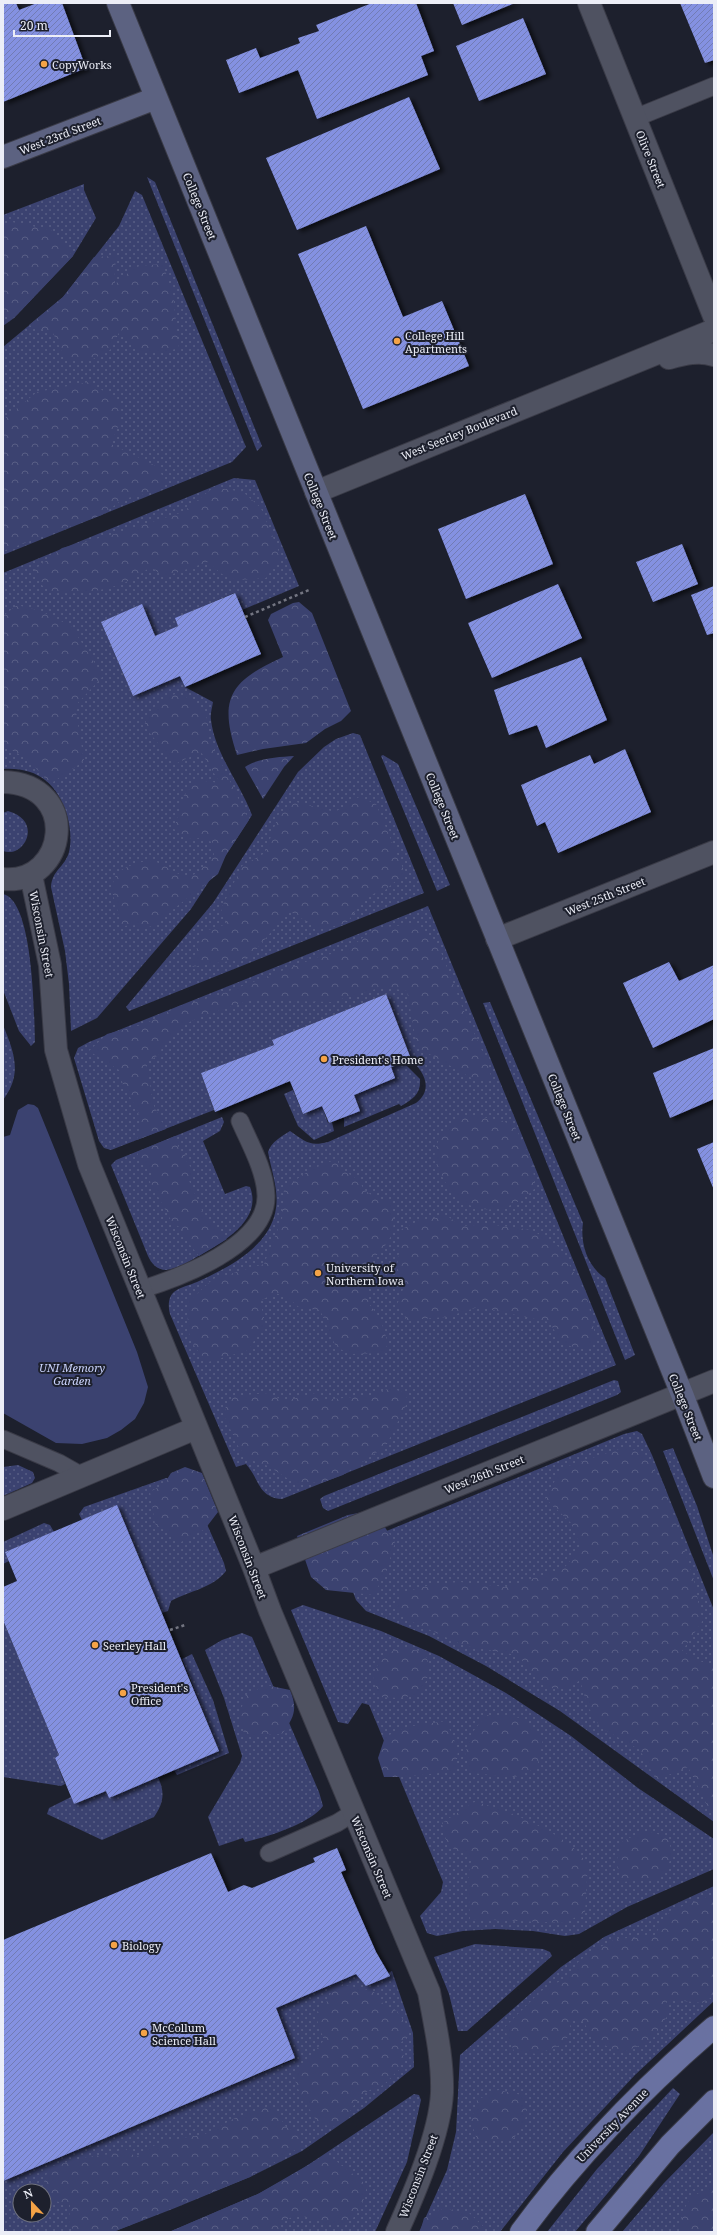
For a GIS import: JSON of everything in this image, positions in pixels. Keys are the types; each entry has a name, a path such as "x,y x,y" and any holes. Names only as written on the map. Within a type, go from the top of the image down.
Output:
{"main road":[{"name":"University Avenue","path":"520,2232 590,2145 635,2099 714,2027"},
{"path":"598,2232 670,2145 714,2101"}],"street":[{"name":"College Street","path":"118,3 714,1476"},
{"name":"Olive Street","path":"589,3 714,316"},
{"name":"West 23rd Street","path":"3,157 156,98"},
{"name":"West Seerley Boulevard","path":"316,492 714,330"},
{"name":"West Seerley Boulevard","path":"602,375 685,354 707,352 714,354"},
{"name":"Wisconsin Street","path":"3,782 23,784 37,790 50,805 55,814 57,834 51,854 44,866 31,875 14,880 3,880"},
{"name":"West 25th Street","path":"497,939 714,852"},
{"name":"Wisconsin Street","path":"31,875 50,965 56,1050 89,1164 254,1568 270,1611 429,1992 438,2044 442,2093 435,2135 397,2232"},
{"name":"West 26th Street","path":"254,1568 714,1381"},
{"path":"3,1509 196,1428"}],"lane":[{"path":"635,118 714,86"},
{"path":"140,1290 186,1275 216,1258 248,1235 257,1223 266,1205 265,1186 240,1121"},
{"path":"3,1439 59,1463 82,1476"},
{"path":"269,1853 337,1823 354,1813"}],"path":[{"path":"245,617 309,590"},
{"path":"170,1630 185,1625"}],"green space":[{"path":"147,177 155,182 262,446 257,451"},
{"path":"84,184 84,190 96,218 73,256 14,318 3,326 3,215"},
{"path":"135,191 142,195 246,447 232,462 3,555 3,347 63,297 119,226"},
{"path":"12,222 51,230 73,256 14,318 3,311 3,228"},
{"path":"116,256 114,285 136,266 163,264 173,295 179,348 159,353 140,351 128,342 121,329 110,350 91,360 66,361 53,333 29,325 63,297 94,257"},
{"path":"89,382 120,401 119,424 111,444 158,467 164,480 160,491 123,499 102,515 3,551 3,420 37,392"},
{"path":"234,478 255,480 299,586 242,610 234,593 176,618 178,626 155,636 141,605 101,622 133,696 180,676 185,687 213,702 211,718 213,733 217,745 252,815 191,909 97,1018 71,1031 69,984 65,951 51,887 56,872 65,861 69,852 70,833 67,815 58,794 44,779 36,774 26,771 3,769 3,573"},
{"path":"214,487 243,492 261,508 281,557 266,578 241,580 234,579 222,574 208,562 164,577 151,567 122,584 86,592 62,593 43,586 33,571 62,548 114,534 183,512"},
{"path":"299,602 312,613 351,711 341,721 325,729 306,743 263,749 237,755 231,735 229,719 229,705 233,694 240,684 251,674 283,657 268,620 271,614 293,603"},
{"path":"17,605 41,611 71,626 103,676 75,706 84,761 50,784 29,760 3,745 3,616"},
{"path":"175,694 190,699 202,708 208,722 207,738 219,758 249,820 226,855 218,874 152,926 139,930 138,925 122,926 111,888 117,872 137,863 150,861 160,863 176,873 189,876 198,872 214,855 212,842 201,838 189,839 174,829 184,795 198,780 220,783 201,752 175,764 144,726 149,714 155,706 164,699"},
{"path":"353,733 360,735 424,893 129,1011 126,1007 213,903 298,772 324,747 336,739"},
{"path":"383,755 398,764 450,885 437,891 381,756"},
{"path":"294,756 284,767 263,799 245,767 262,760"},
{"path":"359,797 376,804 405,873 384,891 366,896 346,924 319,929 289,911 249,958 191,967 202,932 227,924 221,909 242,866 265,853 279,814 296,802 335,812"},
{"path":"8,811 19,816 25,823 28,830 27,838 23,844 18,850 11,852 3,851 3,813"},
{"path":"3,894 13,901 21,916 26,937 33,986 35,1042 31,1046 19,1031 3,990"},
{"path":"428,906 616,1365 282,1499 274,1498 268,1495 260,1487 246,1464 236,1467 170,1314 170,1299 176,1290 208,1277 242,1257 253,1249 269,1229 274,1217 277,1201 268,1152 269,1148 277,1140 290,1131 308,1142 316,1144 328,1142 416,1103 425,1092 426,1086 423,1075 410,1059 411,1058 386,994 272,1040 274,1045 201,1073 214,1110 111,1150 104,1148 99,1141 74,1058 78,1048 89,1042"},
{"path":"416,924 439,947 463,1009 487,1061 492,1080 475,1080 417,1047 407,991 383,987 331,1002 251,1000 197,1018 177,1029 164,1042 160,1054 146,1063 154,1106 166,1129 137,1140 140,1124 138,1111 123,1085 119,1070 89,1051 107,1034 145,1024 179,1006 216,996 321,956 346,951 375,928"},
{"path":"490,1002 583,1223 582,1231 586,1254 589,1261 605,1278 635,1355 625,1360 483,1003"},
{"path":"3,1025 13,1054 15,1072 13,1081 3,1100"},
{"path":"403,1062 420,1079 419,1089 415,1096 401,1106 399,1104 344,1127 344,1117 360,1110 354,1095 391,1067"},
{"path":"293,1090 303,1114 322,1106 328,1123 332,1122 334,1131 314,1140 298,1126 284,1094"},
{"name":"UNI Memory Garden","path":"28,1104 34,1105 38,1108 137,1352 148,1387 144,1403 135,1419 121,1430 107,1438 82,1444 56,1443 3,1413 3,1137 10,1135 18,1110"},
{"path":"222,1117 224,1122 220,1131 203,1141 225,1194 246,1186 250,1187 253,1199 251,1210 246,1220 219,1244 179,1266 166,1270 160,1269 153,1264 148,1256 111,1165 116,1160"},
{"path":"457,1117 482,1117 503,1121 515,1127 532,1160 535,1188 524,1198 511,1205 498,1209 485,1209 473,1206 461,1200 451,1191 437,1165 435,1155 436,1146 446,1128"},
{"path":"175,1136 179,1149 185,1154 186,1160 194,1172 188,1179 203,1211 211,1224 227,1239 199,1256 186,1240 182,1229 172,1222 150,1182 152,1170 141,1164 137,1152"},
{"path":"332,1161 338,1161 339,1168 359,1180 364,1190 373,1196 390,1202 394,1224 392,1233 384,1247 363,1269 369,1304 380,1318 388,1343 384,1353 350,1354 336,1347 320,1310 300,1308 287,1297 275,1293 260,1301 266,1326 256,1337 249,1350 208,1362 201,1355 192,1341 188,1327 189,1301 213,1279 264,1264 282,1219 284,1189 312,1169"},
{"path":"447,1216 462,1226 488,1224 532,1230 559,1247 586,1293 596,1339 588,1348 573,1347 560,1339 549,1322 478,1307 447,1317 407,1320 397,1305 403,1289 397,1266 401,1240 400,1230 420,1220"},
{"path":"614,1380 618,1381 621,1392 617,1395 328,1511 323,1508 320,1499 324,1496"},
{"path":"391,1388 405,1393 408,1401 386,1446 343,1475 324,1482 296,1484 268,1466 248,1459 239,1448 224,1416 226,1406 233,1396 268,1393 284,1401 315,1393 325,1400 371,1395"},
{"path":"637,1431 642,1434 652,1455 714,1610 714,1822 560,1711 486,1666 429,1636 366,1611 356,1600 339,1555 340,1550 624,1434"},
{"path":"622,1448 643,1451 664,1485 694,1580 702,1622 682,1651 714,1668 714,1813 710,1811 688,1767 656,1780 640,1750 600,1727 587,1705 580,1680 568,1689 547,1688 517,1655 465,1646 408,1620 396,1609 401,1593 434,1584 460,1582 507,1587 564,1568 581,1548 571,1523 545,1498 562,1468"},
{"path":"673,1448 697,1506 714,1558 714,1581 663,1451"},
{"path":"18,1465 33,1472 35,1478 32,1483 3,1496 3,1467"},
{"path":"185,1467 202,1473 218,1512 205,1529 181,1542 155,1524 150,1492 164,1484 171,1473"},
{"path":"166,1478 188,1481 224,1563 226,1571 221,1577 208,1585 171,1601 168,1611 162,1613 117,1506 82,1520 79,1514 84,1507"},
{"path":"373,1510 395,1542 387,1569 374,1595 326,1590 311,1577 297,1536 348,1515"},
{"path":"44,1523 50,1525 54,1532 5,1552 9,1561 3,1564 3,1542"},
{"path":"303,1605 381,1631 439,1656 506,1693 571,1736 638,1788 714,1839 714,1869 627,1907 579,1934 565,1936 533,1931 495,1929 463,1931 437,1936 427,1933 420,1916 441,1892 443,1882 369,1705 362,1703 348,1724 338,1722 291,1610"},
{"path":"3,1620 59,1755 55,1758 65,1784 61,1786 3,1777"},
{"path":"242,1633 252,1637 319,1792 323,1806 317,1813 308,1819 287,1829 254,1840 245,1842 243,1838 219,1846 208,1817 240,1763 242,1756 224,1698 205,1650 222,1640"},
{"path":"400,1647 425,1652 429,1670 427,1680 417,1695 399,1698 379,1697 373,1678 380,1658"},
{"path":"192,1654 213,1700 229,1753 177,1775 174,1770 219,1751 182,1659"},
{"path":"266,1685 290,1690 294,1703 294,1713 292,1718 282,1734 245,1736 239,1717 245,1696"},
{"path":"486,1715 522,1718 543,1739 537,1768 515,1777 471,1773 465,1754 472,1733"},
{"path":"446,1721 458,1749 456,1771 404,1777 384,1777 378,1758 385,1737 406,1727"},
{"path":"158,1777 162,1788 162,1802 154,1817 102,1840 47,1814 49,1808 71,1797 74,1804 106,1791 109,1798"},
{"path":"474,1802 485,1804 523,1818 559,1837 573,1847 588,1863 585,1912 565,1923 470,1919 468,1877 472,1856 450,1846 445,1837 442,1823"},
{"path":"643,1831 667,1836 671,1849 669,1863 659,1879 622,1882 616,1863 622,1842"},
{"path":"714,1886 714,2001 635,2075 563,2152 500,2232 419,2232 447,2170 456,2132 460,2055 561,1967 604,1937"},
{"path":"714,1894 714,1996 702,2003 665,1999 670,2012 651,2041 621,2053 592,2039 584,2022 572,2019 566,2043 537,2054 514,2051 504,2028 541,1991 568,1977 578,1962 592,1951 616,1939 654,1936 670,1911"},
{"path":"475,1944 543,1949 550,1952 552,1956 467,2031 458,2031 449,1994 434,1957"},
{"path":"392,1971 413,2033 414,2067 364,2108 302,2151 250,2177 113,2232 3,2232 3,2178 295,2059 276,2008 356,1974 367,1986 390,1976 388,1973"},
{"path":"336,1983 373,1991 385,2006 397,2011 407,2025 408,2037 399,2044 404,2057 399,2070 383,2085 366,2092 361,2096 344,2119 335,2127 318,2124 297,2087 293,2072 303,2066 324,2040 315,2014 326,2003"},
{"path":"673,2088 680,2094 639,2156 575,2232 547,2232 597,2169"},
{"path":"498,2090 522,2095 526,2108 526,2118 514,2138 496,2141 477,2140 471,2121 477,2100"},
{"path":"414,2094 419,2095 421,2100 407,2162 375,2232 169,2232 258,2194 296,2173"},
{"path":"272,2105 286,2127 301,2134 300,2147 250,2177 113,2232 75,2232 69,2225 70,2205 52,2200 52,2183 44,2183 49,2167 87,2157 112,2154 124,2148 136,2157 160,2142 205,2134 237,2117"},
{"path":"714,2132 714,2232 622,2232 664,2183"},
{"path":"327,2154 367,2185 359,2211 348,2221 341,2224 332,2224 297,2216 280,2223 279,2232 169,2232 258,2194"},
{"path":"714,2188 714,2232 680,2232 682,2215 688,2202 698,2193"},
{"path":"444,2208 469,2213 485,2228 485,2232 420,2232 424,2218"}],"building":[{"path":"3,3 16,3 19,10 37,3 62,3 86,68 3,102"},
{"path":"372,3 416,3 434,51 421,56 428,75 317,119 298,70 239,93 226,60 256,48 260,58 300,43 298,38 319,31 316,25"},
{"path":"453,3 515,3 462,25"},
{"path":"680,3 714,3 714,60 705,63"},
{"path":"523,18 546,74 479,101 456,46"},
{"path":"409,97 440,169 297,230 266,158"},
{"name":"College Hill Apartments","path":"366,226 403,317 442,301 469,366 363,409 298,254"},
{"path":"525,494 553,564 466,599 438,529"},
{"path":"682,544 698,584 653,602 636,562"},
{"path":"558,584 582,638 492,678 468,623"},
{"path":"714,586 714,633 707,635 691,595"},
{"path":"235,593 261,654 185,687 180,676 133,696 101,622 142,604 155,636 178,626 175,618"},
{"path":"581,657 607,720 546,748 537,725 509,735 494,690"},
{"path":"625,749 651,812 558,853 545,822 537,826 521,785 590,755 594,764"},
{"path":"669,962 679,981 714,965 714,1019 653,1048 623,983"},
{"name":"President's Home","path":"386,994 411,1059 391,1067 395,1078 354,1095 360,1111 329,1123 322,1106 303,1114 290,1081 215,1112 201,1073 274,1045 272,1040"},
{"path":"714,1048 714,1099 670,1118 653,1073"},
{"path":"714,1142 714,1190 697,1149"},
{"name":"Seerley Hall","path":"117,1505 219,1751 109,1798 106,1791 74,1804 55,1758 59,1755 3,1620 3,1587 17,1581 5,1552"},
{"name":"McCollum Science Hall","path":"337,1848 346,1870 341,1872 376,1952 390,1976 366,1986 356,1974 276,2008 295,2058 3,2181 3,1940 211,1853 228,1892 244,1885 252,1888 315,1862 313,1858"}],"place":[{"name":"CopyWorks","path":"44,64"},
{"name":"College Hill Apartments","path":"397,341"},
{"name":"President's Home","path":"324,1059"},
{"name":"University of Northern Iowa","path":"318,1273"},
{"name":"Seerley Hall","path":"95,1645"},
{"name":"President's Office","path":"123,1693"},
{"name":"Biology","path":"114,1945"},
{"name":"McCollum Science Hall","path":"144,2033"}]}
